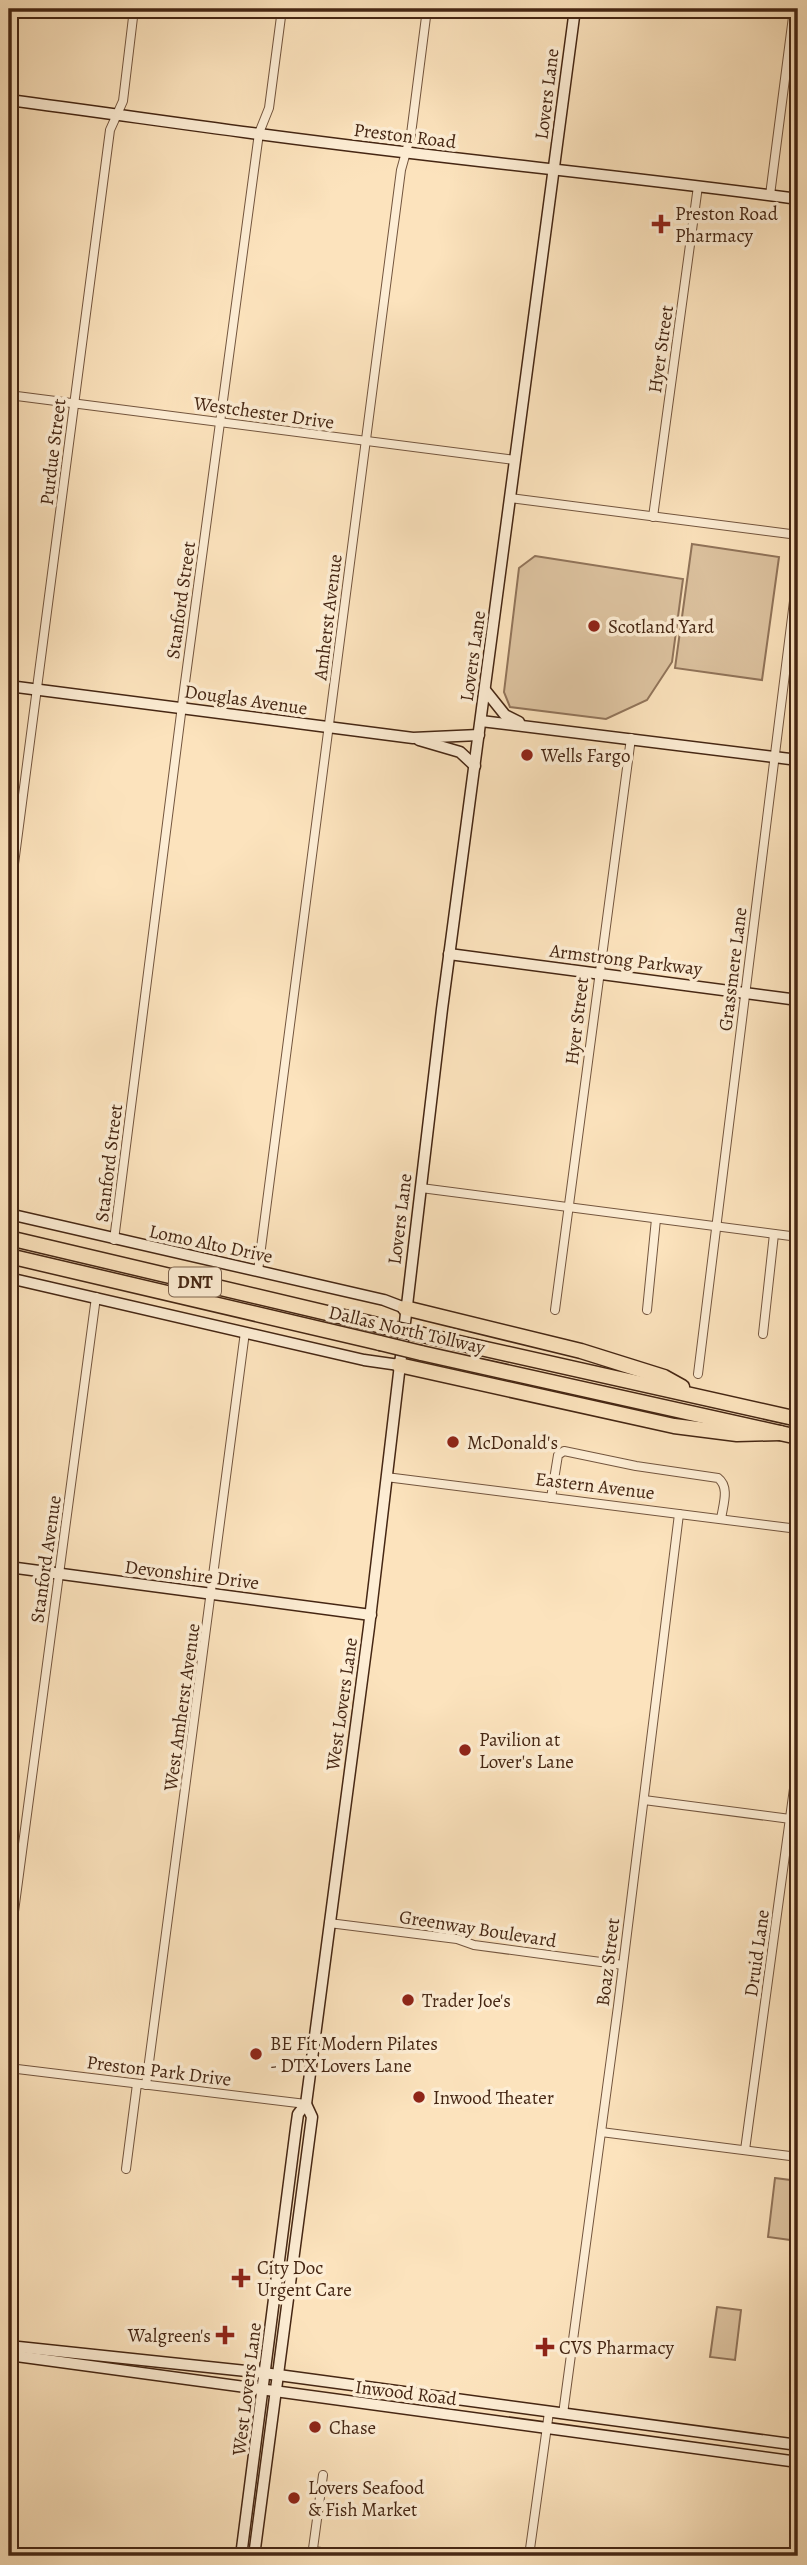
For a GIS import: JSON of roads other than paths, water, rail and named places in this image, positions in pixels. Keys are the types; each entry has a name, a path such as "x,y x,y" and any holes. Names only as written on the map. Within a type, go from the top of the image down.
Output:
{"highway":[{"name":"Dallas North Tollway","path":"9,1238 382,1326 798,1419"},
{"name":"Dallas North Tollway","path":"9,1256 421,1353 798,1437"},
{"path":"405,1308 581,1351 664,1377 702,1397"},
{"path":"399,1365 674,1426 737,1434 780,1433"}],"main road":[{"name":"Lovers Lane","path":"405,1308 449,954 575,9"},
{"name":"Preston Road","path":"9,100 406,153 798,199"},
{"name":"Douglas Avenue","path":"9,686 413,738 479,735"},
{"path":"485,690 505,715 524,725"},
{"path":"481,720 798,760"},
{"path":"413,738 460,752 475,766"},
{"name":"Armstrong Parkway","path":"449,954 798,1000"},
{"name":"Lomo Alto Drive","path":"9,1214 384,1300 405,1308"},
{"path":"9,1278 364,1360 399,1365"},
{"name":"West Lovers Lane","path":"241,2556 298,2114 306,2104 371,1615 405,1308"},
{"name":"Devonshire Drive","path":"9,1567 371,1615"},
{"name":"West Lovers Lane","path":"254,2556 312,2117 306,2104"},
{"path":"280,2258 295,2252"},
{"name":"Inwood Road","path":"9,2346 265,2373 798,2445"},
{"name":"Inwood Road","path":"9,2355 798,2462"},
{"path":"141,2374 143,2360"},
{"path":"561,2430 563,2414"}],"street":[{"name":"Purdue Street","path":"9,902 110,130 122,101 134,9"},
{"name":"Stanford Street","path":"114,1240 181,708 259,133 269,108 282,9"},
{"name":"Amherst Avenue","path":"258,1272 401,170 411,134 427,9"},
{"path":"769,195 794,9"},
{"name":"Hyer Street","path":"653,517 698,186"},
{"name":"Westchester Drive","path":"9,395 515,460"},
{"path":"510,498 798,535"},
{"name":"Grassmere Lane","path":"698,1374 798,569"},
{"name":"Hyer Street","path":"555,1310 631,738"},
{"path":"421,1188 798,1237"},
{"path":"647,1310 656,1219"},
{"path":"763,1334 774,1234"},
{"name":"Stanford Avenue","path":"9,1949 96,1297"},
{"name":"West Amherst Avenue","path":"126,2169 142,2085 212,1595 245,1332"},
{"path":"551,1498 558,1455 564,1451 636,1466 718,1478 724,1483 725,1490 721,1519"},
{"name":"Eastern Avenue","path":"386,1477 798,1529"},
{"name":"Boaz Street","path":"563,2414 623,1965 679,1514"},
{"name":"Druid Lane","path":"745,2150 794,1820 798,1759"},
{"path":"644,1800 794,1820"},
{"name":"Greenway Boulevard","path":"329,1923 623,1965"},
{"name":"Preston Park Drive","path":"9,2068 306,2104"},
{"path":"601,2132 798,2157"},
{"path":"529,2556 549,2413"},
{"path":"323,2475 313,2554 354,2556"}],"place":[{"name":"Preston Road Pharmacy","path":"661,224"},
{"name":"Scotland Yard","path":"594,626"},
{"name":"Wells Fargo","path":"527,755"},
{"name":"McDonald's","path":"453,1442"},
{"name":"Pavilion at Lover's Lane","path":"465,1750"},
{"name":"Trader Joe's","path":"408,2000"},
{"name":"BE Fit Modern Pilates - DTX Lovers Lane","path":"256,2054"},
{"name":"Inwood Theater","path":"419,2097"},
{"name":"City Doc Urgent Care","path":"241,2278"},
{"name":"Walgreen's","path":"225,2335"},
{"name":"CVS Pharmacy","path":"545,2347"},
{"name":"Chase","path":"315,2427"},
{"name":"Lovers Seafood & Fish Market","path":"294,2498"}]}
